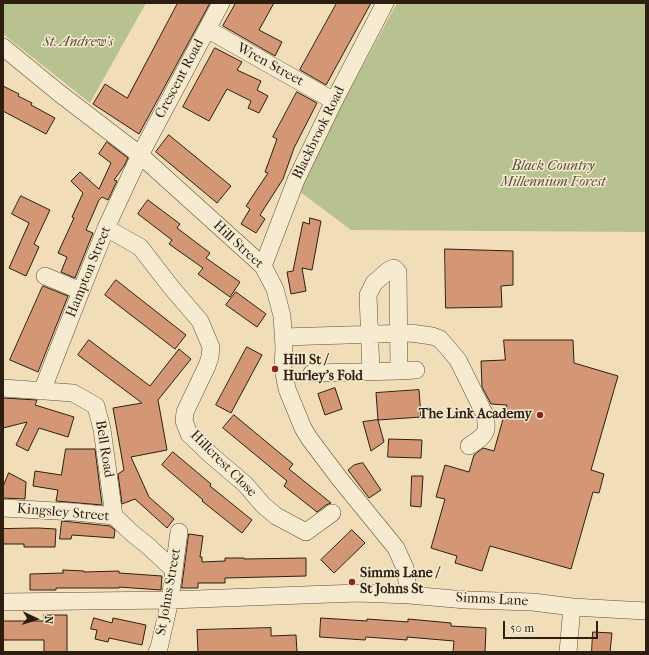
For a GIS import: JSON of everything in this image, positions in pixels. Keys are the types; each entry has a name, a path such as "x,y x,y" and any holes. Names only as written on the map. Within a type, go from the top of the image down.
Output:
{"street":[{"name":"Crescent Road","path":"140,155 221,3"},
{"name":"Blackbrook Road","path":"263,266 296,180 334,101 385,3"},
{"name":"Wren Street","path":"207,29 334,101"},
{"name":"Hill Street","path":"3,47 59,93 140,155 263,266 275,289 282,316 284,368 287,389 304,428 309,438 339,478 396,548 405,568 409,595"},
{"name":"Hampton Street","path":"42,391 106,228 140,155"},
{"name":"Hillcrest Close","path":"106,228 140,247 200,321 211,347 207,366 184,412 184,421 189,434 245,484 263,505 276,516 306,532 332,513"},
{"path":"371,372 368,295 374,283 389,270 394,268 398,272 399,371"},
{"path":"45,276 81,291"},
{"path":"283,337 411,333 432,336 440,339 458,360 487,421 486,431 481,439 470,446"},
{"path":"312,373 416,370"},
{"name":"Bell Road","path":"3,388 73,393 96,406 103,436 114,516"},
{"name":"Kingsley Street","path":"3,508 114,516 133,534 147,544 174,570"},
{"name":"St Johns Street","path":"157,652 170,600 179,532"},
{"name":"Simms Lane","path":"3,602 170,600 356,593 409,595 466,600 532,602 572,607 646,611"},
{"path":"568,652 572,607"}],"green space":[{"name":"St. Andrew's","path":"3,3 146,3 90,103 3,34"},
{"name":"Black Country Millennium Forest","path":"397,3 646,3 646,232 351,230 299,191 327,131"}],"building":[{"path":"178,3 210,3 139,134 93,104 105,84 127,98"},
{"path":"236,3 274,3 259,30 282,42 275,56 223,26"},
{"path":"337,3 371,3 326,85 300,70"},
{"path":"215,48 242,62 237,70 261,81 257,90 268,96 259,113 248,108 251,101 227,89 209,121 183,107"},
{"path":"3,86 19,94 18,96 32,103 31,105 55,118 46,134 3,111"},
{"path":"297,92 317,103 294,148 283,179 260,215 265,219 256,233 241,224 250,209 246,206 268,173 265,172 277,139 273,137"},
{"path":"169,135 231,186 217,203 156,152"},
{"path":"107,142 128,158 114,180 117,181 108,200 102,197 99,200 86,230 93,233 75,278 61,272 67,257 58,253 74,218 72,217 83,193 71,181 80,172 99,189 111,163 99,154"},
{"path":"21,196 50,210 34,244 39,247 26,276 9,268 29,223 12,214"},
{"path":"148,200 180,224 177,228 210,253 206,258 240,282 230,297 198,274 203,268 169,244 172,240 138,214"},
{"path":"310,218 321,221 312,270 302,268 306,291 291,294 287,272 293,271 303,222 309,224"},
{"path":"445,249 513,251 513,285 501,286 502,307 446,308"},
{"path":"116,280 186,335 175,349 105,295"},
{"path":"43,286 68,296 38,372 10,360"},
{"path":"236,292 266,314 257,327 226,305"},
{"path":"89,340 150,386 179,349 191,359 158,400 167,450 131,457 149,497 174,519 167,528 135,499 122,504 118,474 124,470 113,408 142,403 78,355"},
{"path":"504,340 573,340 574,363 618,376 591,470 604,474 599,493 593,492 571,569 490,546 482,571 455,563 457,556 431,548 445,499 436,497 445,465 469,472 474,455 483,448 494,451 507,405 491,404 482,387 481,361 505,360"},
{"path":"247,347 262,355 231,413 216,405"},
{"path":"335,388 342,409 325,415 318,394"},
{"path":"419,390 421,417 378,420 376,393"},
{"path":"3,398 37,400 35,405 74,417 68,437 39,428 28,451 16,445 27,422 3,428"},
{"path":"234,415 293,464 289,469 331,503 317,512 284,486 287,481 223,428"},
{"path":"378,420 384,442 371,451 363,422"},
{"path":"389,439 422,440 421,458 388,457"},
{"path":"66,449 95,449 102,505 56,501 58,490 33,486 35,471 61,475"},
{"path":"173,452 211,484 210,486 252,520 242,533 202,501 203,500 162,465"},
{"path":"363,463 381,490 369,498 348,470 354,465"},
{"path":"9,473 26,482 25,499 3,498 3,487"},
{"path":"412,476 423,476 421,507 411,506"},
{"path":"62,521 110,526 115,530 114,538 72,535 71,539 60,539"},
{"path":"3,529 56,529 55,547 24,547 24,544 3,544"},
{"path":"352,530 365,543 334,573 321,560"},
{"path":"189,534 203,536 200,557 202,557 202,562 225,561 225,558 306,558 306,576 225,578 225,583 198,583 198,588 182,588"},
{"path":"63,570 84,572 119,571 119,573 162,576 161,590 119,587 30,590 30,574 63,573"},
{"path":"44,615 67,615 67,652 44,652 44,640 3,640 3,621 44,621"},
{"path":"94,618 112,623 113,618 146,625 142,645 109,638 108,642 95,639 97,630 91,629"},
{"path":"321,618 408,622 408,619 451,623 451,626 486,628 485,652 453,652 454,641 407,637 407,640 366,637 365,640 320,637"},
{"path":"271,628 271,636 296,635 297,652 198,652 197,630"},
{"path":"593,632 612,633 610,652 592,652"}],"place":[{"name":"Hill St / Hurley's Fold","path":"275,369"},
{"name":"The Link Academy","path":"540,415"},
{"name":"Simms Lane / St Johns St","path":"352,582"}]}
